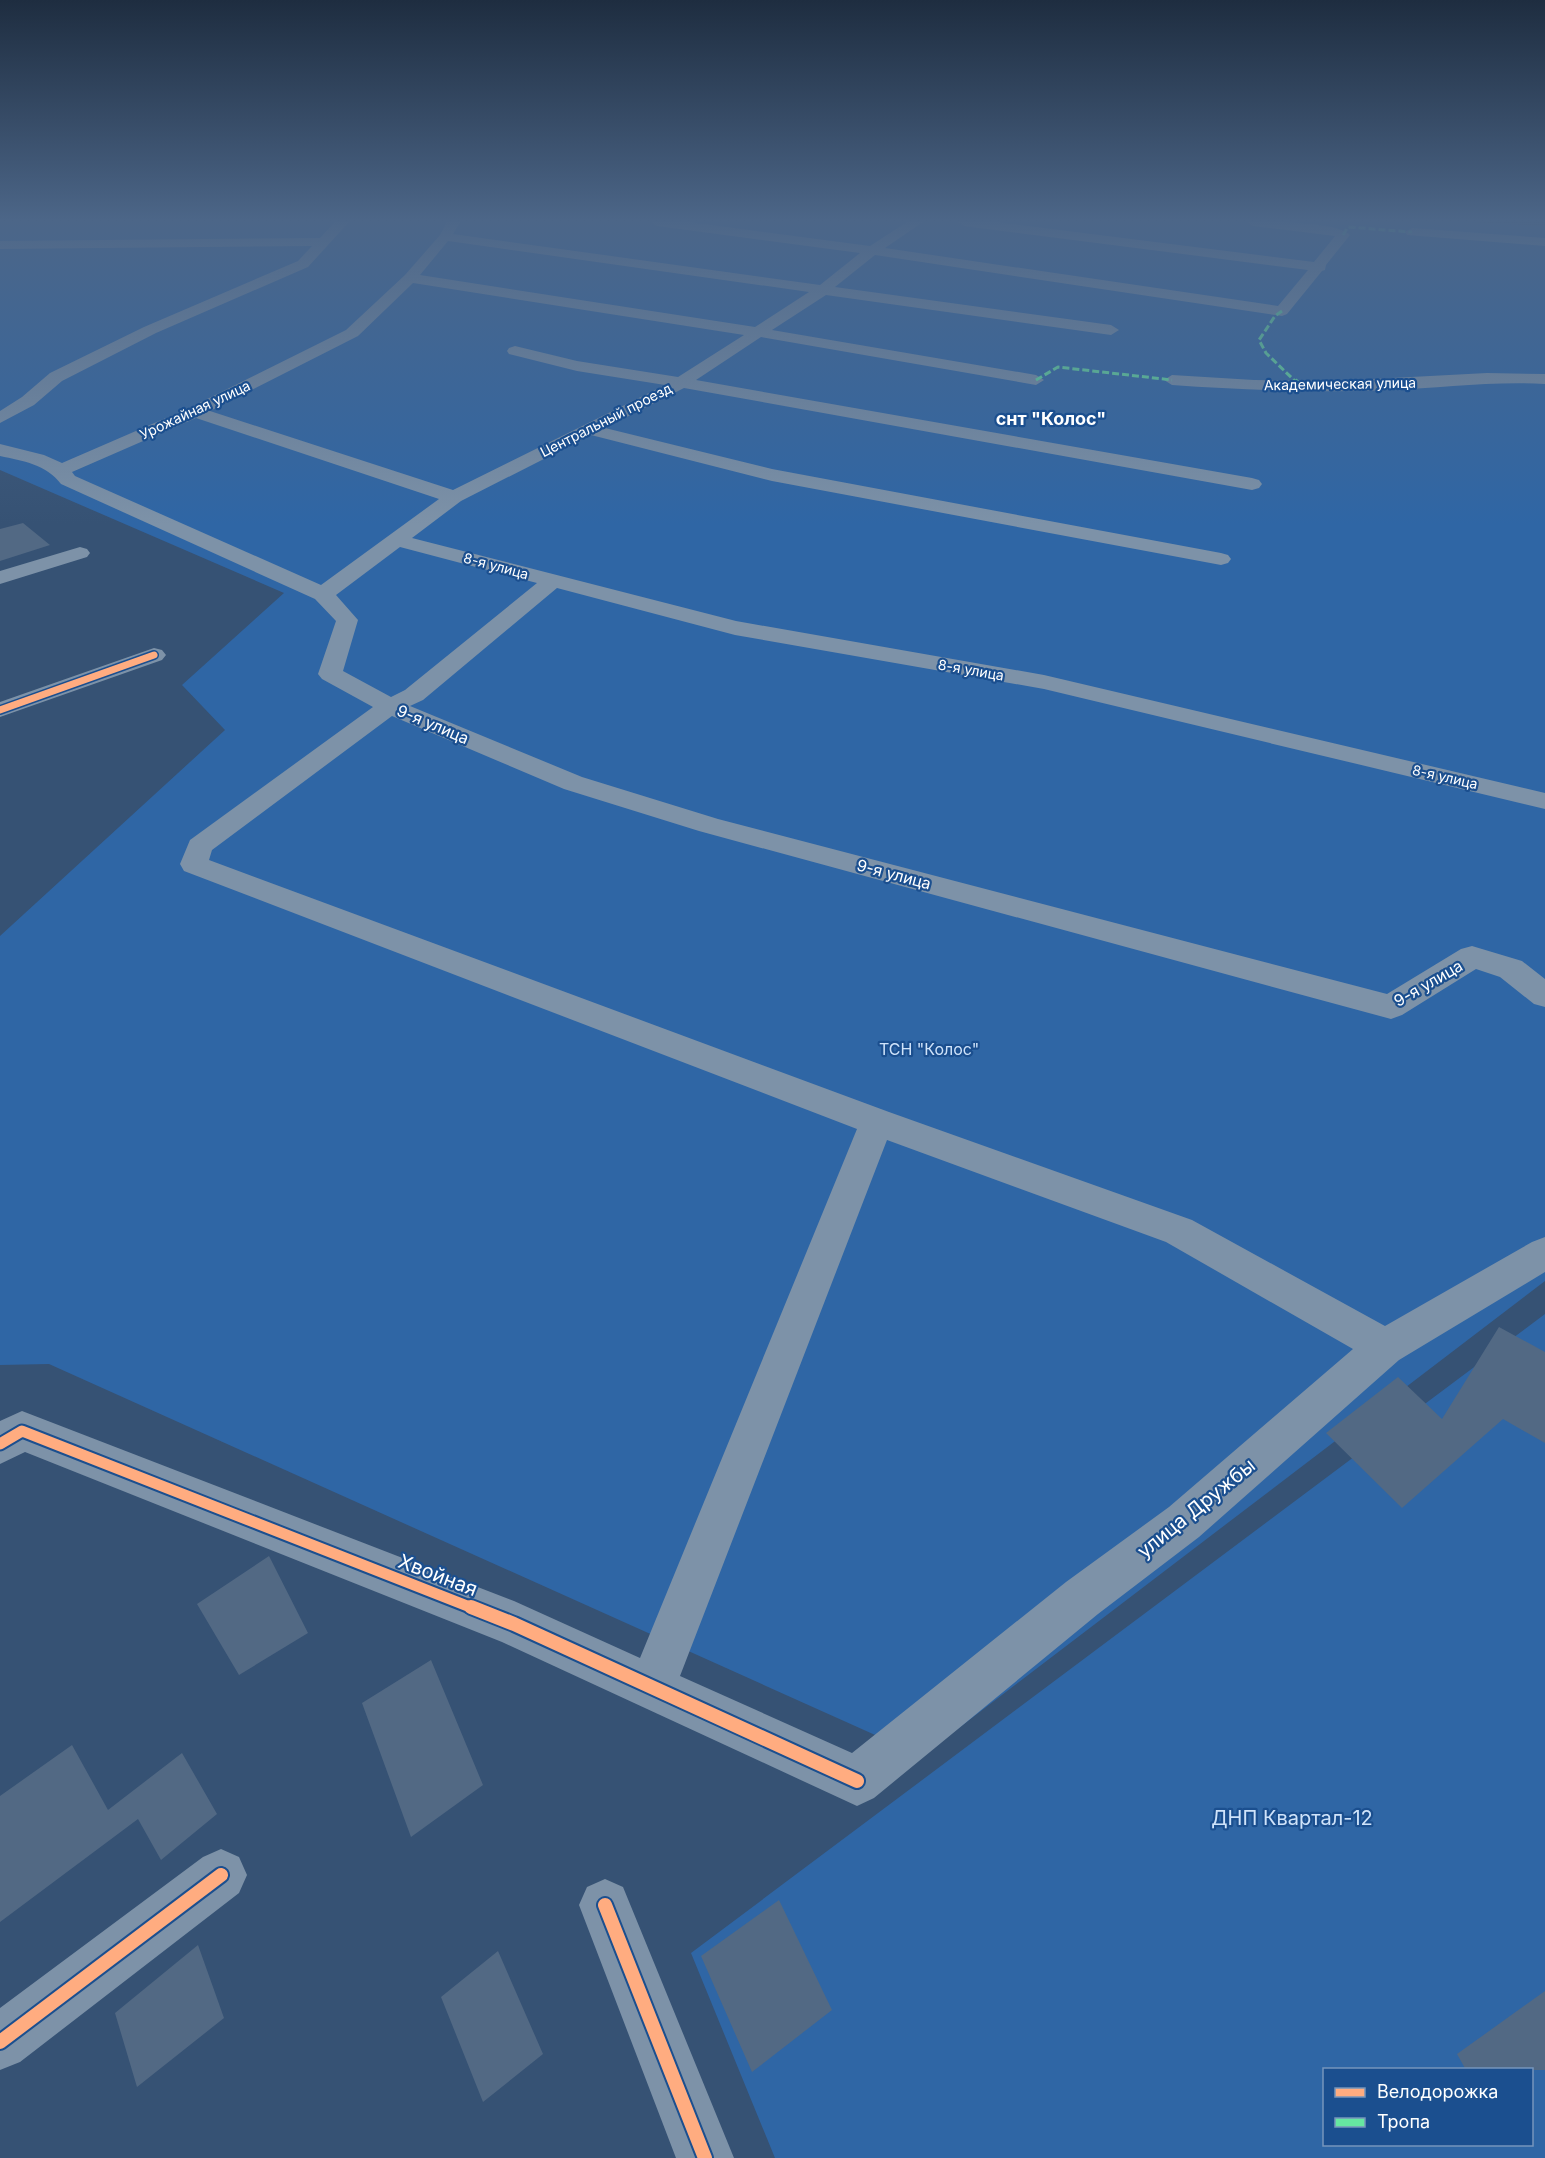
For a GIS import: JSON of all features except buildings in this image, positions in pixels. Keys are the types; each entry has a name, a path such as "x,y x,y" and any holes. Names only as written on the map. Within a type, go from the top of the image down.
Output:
{"street":[{"path":"0,418 28,401 56,377 167,323"},
{"name":"Урожайная улица","path":"62,470 195,412 352,333 363,323"},
{"path":"697,323 1036,380"},
{"name":"Центральный проезд","path":"322,594 454,497 680,382 772,323"},
{"path":"1058,323 1111,330"},
{"path":"514,351 577,366 680,382 1252,484"},
{"name":"Академическая улица","path":"1172,380 1264,386 1327,387 1491,378 1545,380"},
{"path":"195,412 454,497"},
{"path":"588,429 772,475 1221,559"},
{"path":"0,450 42,461 62,470 68,480 322,594"},
{"name":"8-я улица","path":"396,540 735,628 1044,682 1545,801"},
{"path":"0,578 80,553"},
{"path":"553,581 414,695 390,706 200,846 194,864 877,1122 1179,1231 1385,1347"},
{"name":"9-я улица","path":"322,594 347,620 330,674 390,706 573,783 709,825 1391,1007 1473,957 1511,969 1545,996"},
{"path":"0,710 154,655"},
{"path":"652,1687 877,1122"},
{"name":"улица Дружбы","path":"857,1780 1082,1598 1184,1522 1385,1347 1545,1253"},
{"name":"Хвойная","path":"0,1444 22,1431 514,1624 857,1780"},
{"path":"0,2042 221,1875"},
{"path":"605,1905 705,2158"}],"green space":[{"name":"ТСН \"Колос\"","path":"0,323 1545,323 1545,1281 922,1756 49,1364 0,1365 0,936 225,730 182,685 284,593 0,470"},
{"name":"ДНП Квартал-12","path":"1545,1314 1545,2158 775,2158 691,1953"}],"marked path":[{"path":"1271,323 1259,340 1266,353 1301,386"},
{"path":"1036,380 1058,367 1172,380"}],"cycle path":[{"path":"0,710 154,655"},
{"path":"0,1444 22,1431 514,1624 857,1781"},
{"path":"0,2042 221,1875"},
{"path":"605,1905 705,2158"}],"district":[{"name":"снт \"Колос\"","path":"1051,419"}]}
